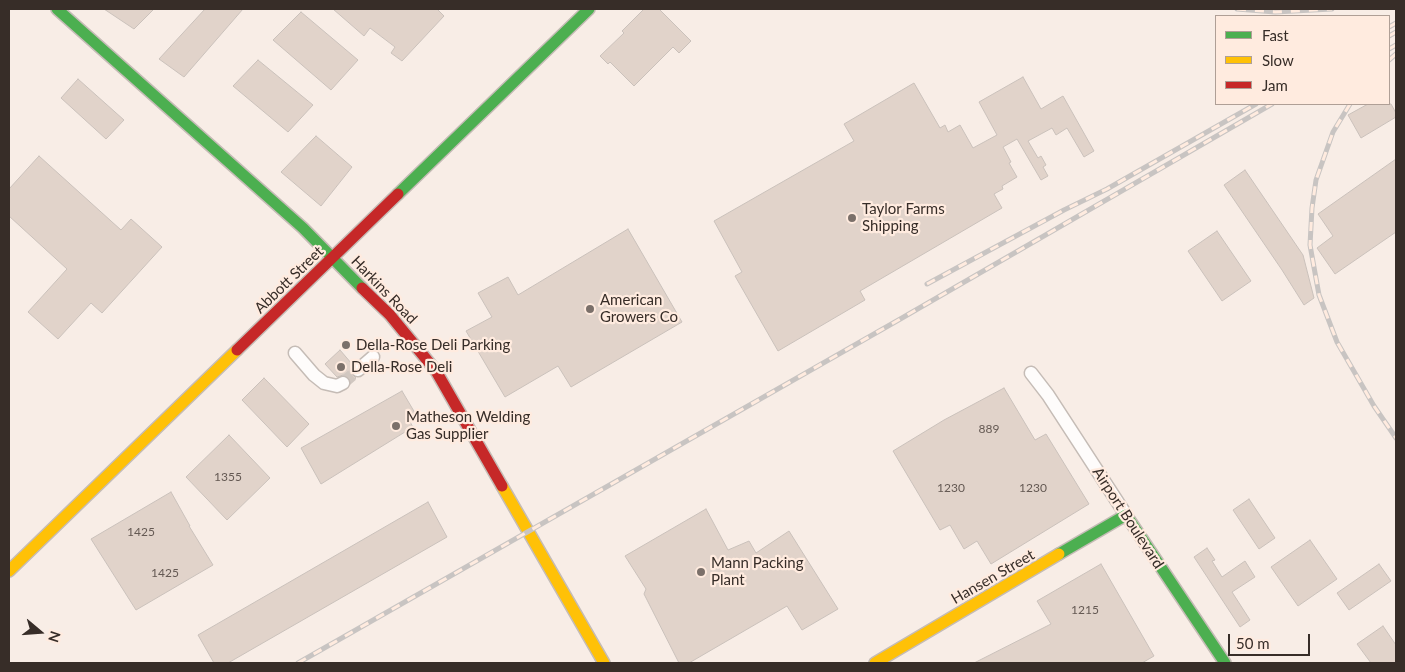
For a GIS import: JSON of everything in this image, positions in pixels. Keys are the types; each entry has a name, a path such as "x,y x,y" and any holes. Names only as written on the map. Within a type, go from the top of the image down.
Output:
{"street":[{"name":"Harkins Road","path":"56,9 303,228 390,315 436,371 604,663"},
{"name":"Abbott Street","path":"9,571 589,9"},
{"path":"295,353 318,379 324,383 337,386 343,383"},
{"path":"358,370 373,357"},
{"name":"Airport Boulevard","path":"1031,373 1048,395 1126,516 1225,663"},
{"name":"Hansen Street","path":"875,663 1126,516"}],"building":[{"path":"104,9 154,9 134,29"},
{"path":"205,9 243,9 184,77 159,59"},
{"path":"333,9 437,9 444,16 402,61 391,53 395,47 370,28 364,36"},
{"path":"644,9 659,9 691,41 679,53 673,47 634,86 610,62 608,64 600,56 624,33 622,31"},
{"path":"301,12 358,60 331,90 273,40"},
{"path":"258,60 313,105 288,132 233,86"},
{"name":"Taylor Farms Shipping","path":"1023,77 1041,109 1063,96 1094,151 1084,157 1067,128 1056,135 1052,128 1028,141 1038,158 1041,156 1046,165 1043,167 1048,176 1041,180 1017,139 1003,147 1017,177 1002,186 1003,189 994,194 1002,208 860,291 865,300 778,351 735,276 742,272 714,221 854,141 844,124 914,83 940,128 945,125 948,132 960,125 973,148 997,135 979,102"},
{"path":"78,79 124,120 106,139 61,98"},
{"path":"1391,104 1396,117 1361,138 1348,115 1366,105"},
{"path":"316,136 352,167 321,206 281,172"},
{"path":"39,156 121,230 131,219 162,247 102,313 91,303 58,339 28,312 67,269 9,216 9,189"},
{"path":"1396,159 1396,232 1335,274 1317,248 1333,236 1318,214"},
{"path":"1245,170 1303,255 1314,298 1304,305 1224,185"},
{"name":"American Growers Co","path":"628,229 682,322 571,387 558,366 505,397 466,331 492,317 478,293 508,277 518,295"},
{"path":"1217,231 1251,281 1222,301 1188,251"},
{"name":"Della-Rose Deli","path":"340,350 352,364 350,372 356,378 351,382 347,376 337,377 325,364"},
{"path":"264,378 309,424 287,447 242,400"},
{"path":"1004,388 1035,440 1046,434 1089,504 991,564 977,541 964,549 950,525 940,530 893,451 944,420"},
{"path":"402,391 418,418 410,422 413,427 321,484 301,448"},
{"path":"229,435 270,478 227,520 186,477"},
{"path":"171,492 213,565 136,610 91,539"},
{"path":"1249,499 1275,538 1259,549 1233,510"},
{"path":"428,502 447,537 228,663 214,663 198,635"},
{"name":"Mann Packing Plant","path":"706,509 728,550 749,541 756,553 789,531 838,609 802,630 787,606 689,663 679,663 644,594 646,589 625,556"},
{"path":"1310,540 1337,579 1298,606 1271,567"},
{"path":"1207,548 1215,560 1212,561 1222,577 1245,561 1255,577 1232,592 1250,620 1240,627 1194,557"},
{"path":"1101,564 1154,656 1142,663 974,663 1051,624 1037,601"},
{"path":"1379,564 1391,581 1349,610 1337,593"},
{"path":"1383,626 1396,645 1396,663 1371,663 1357,644"}],"tunnel":[{"path":"343,383 358,370"}],"railway":[{"path":"1237,9 1275,12 1332,9"},
{"path":"1390,26 1396,23"},
{"path":"1390,35 1396,32"},
{"path":"1390,48 1396,45"},
{"path":"1390,59 1396,54"},
{"path":"927,284 1107,189 1254,105"},
{"path":"298,663 1270,105"},
{"path":"1349,105 1333,132 1316,180 1310,245 1319,295 1337,342 1374,406 1396,438"}],"traffic: fast":[{"path":"57,9 303,228 362,288"},
{"path":"398,194 589,9"},
{"path":"1059,554 1126,515 1225,663"}],"traffic: slow":[{"path":"9,571 237,350"},
{"path":"502,486 604,663"},
{"path":"875,663 1059,554"}],"traffic: jam":[{"path":"237,350 398,194"},
{"path":"362,288 390,315 436,371 502,486"}],"place":[{"name":"Taylor Farms Shipping","path":"852,218"},
{"name":"American Growers Co","path":"590,309"},
{"name":"Della-Rose Deli Parking","path":"346,345"},
{"name":"Della-Rose Deli","path":"341,367"},
{"name":"Matheson Welding Gas Supplier","path":"396,426"},
{"name":"Mann Packing Plant","path":"701,572"}]}
